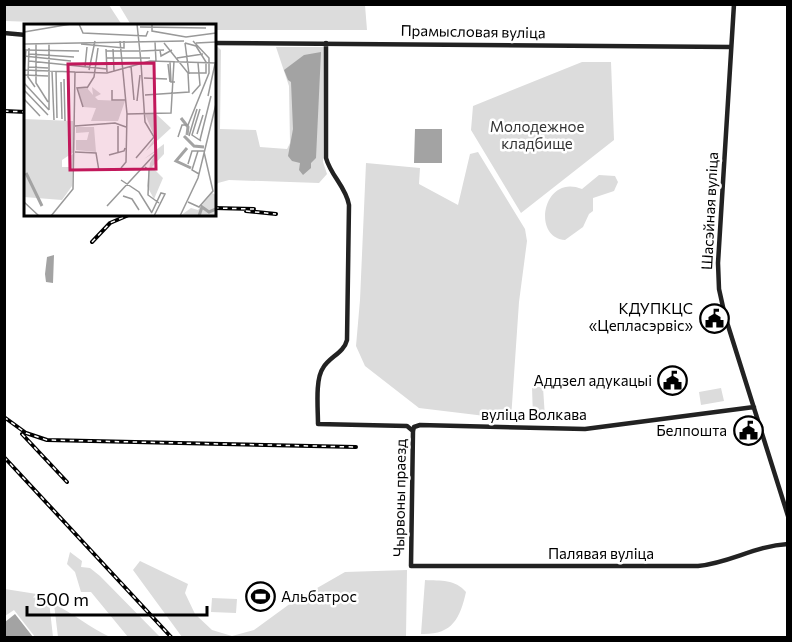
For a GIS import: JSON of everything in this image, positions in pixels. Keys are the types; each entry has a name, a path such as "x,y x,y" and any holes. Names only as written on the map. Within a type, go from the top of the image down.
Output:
{"street":[{"name":"Шасэйная вуліца","path":"734,4 718,263 719,282 725,316 788,516"},
{"path":"4,33 24,35"},
{"name":"Прамысловая вуліца","path":"216,42 731,47"},
{"name":"вуліца Волкава","path":"326,43 326,159 346,194 349,205 347,340 342,350 327,362 321,371 318,424 407,426 413,431 414,427 420,425 585,429 754,407"},
{"name":"Чырвоны праезд","path":"411,566 413,431"},
{"name":"Палявая вуліца","path":"411,566 698,566 722,561 759,547 788,544"}],"green space":[{"path":"5,5 109,5 121,24 5,21"},
{"path":"119,5 365,5 367,30 216,30 216,24 130,24"},
{"path":"216,47 221,50 220,129 256,130 260,147 287,149 290,143 289,86 276,47 324,47 323,162 327,174 319,183 229,180 218,183 216,186"},
{"name":"Молодежное кладбище","path":"582,62 611,62 614,140 521,213 471,130 473,106"},
{"path":"478,152 525,229 527,241 519,302 511,419 419,408 365,366 356,346 366,163 420,168 419,184 458,205 470,154"},
{"path":"599,175 615,176 618,182 614,191 593,198 593,211 589,214 583,227 565,240 554,237 545,219 546,208 551,198 558,190 569,187 582,189"},
{"path":"532,387 543,387 545,418 533,418"},
{"path":"721,388 724,401 701,405 699,392"},
{"path":"70,552 82,561 81,567 90,568 100,576 160,637 128,637 91,592 81,592 75,572 67,564"},
{"path":"140,561 188,584 185,593 195,614 212,630 232,636 254,630 291,603 345,572 407,570 406,637 182,637 133,570"},
{"path":"425,580 452,583 466,592 461,610 453,624 432,634 421,634"},
{"path":"5,589 43,595 49,601 53,637 35,637 14,610 5,616"},
{"path":"212,598 237,599 236,613 211,612"},
{"path":"54,604 95,629 110,637 58,637"}],"shaded area":[{"path":"321,52 316,158 311,163 311,168 303,175 299,170 300,163 292,161 288,156 293,129 291,82 284,70 304,55"},
{"path":"415,129 442,129 442,163 414,163"},
{"path":"54,255 53,283 46,282 47,257"},
{"path":"15,614 33,637 5,637 5,622"}],"railway":[{"path":"4,111 24,112"},
{"path":"216,208 254,209"},
{"path":"246,211 276,214"},
{"path":"92,242 110,223 126,216"},
{"path":"4,417 26,433 47,440 356,447"},
{"path":"22,434 67,482"},
{"path":"4,457 172,638"}],"place":[{"name":"КДУПКЦС «Цепласэрвіс»","path":"714,318"},
{"name":"Аддзел адукацыі","path":"673,381"},
{"name":"Белпошта","path":"748,431"},
{"name":"Альбатрос","path":"260,597"}]}
